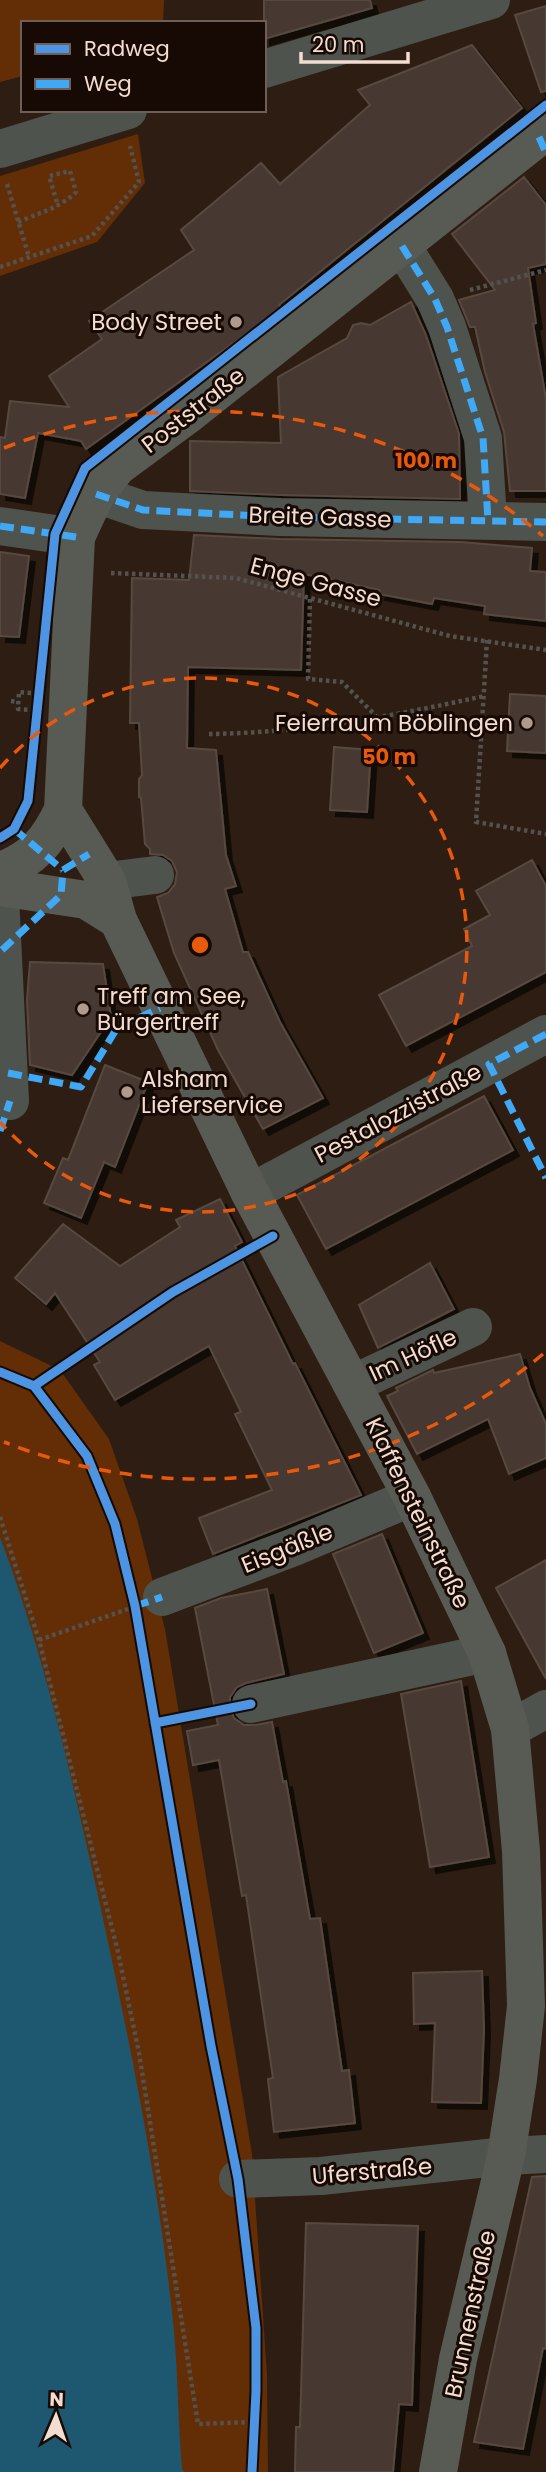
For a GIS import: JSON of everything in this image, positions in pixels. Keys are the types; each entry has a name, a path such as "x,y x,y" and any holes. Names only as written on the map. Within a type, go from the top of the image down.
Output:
{"main road":[{"name":"Poststraße","path":"0,872 38,850 51,834 63,810 75,554 96,494 117,467 197,408 546,131"},
{"path":"63,810 107,881 118,920"},
{"path":"0,887 86,900 118,920"},
{"name":"Klaffensteinstraße","path":"118,920 250,1193 353,1384 487,1653 510,1729 521,1851 526,2006 506,2157"},
{"name":"Brunnenstraße","path":"438,2472 458,2359 506,2157"}],"street":[{"path":"266,68 491,0"},
{"path":"2,161 123,112"},
{"path":"402,246 435,299 447,327 484,438 488,521"},
{"name":"Breite Gasse","path":"96,494 143,510 280,517 546,522"},
{"path":"0,526 75,554"},
{"path":"107,881 155,875"},
{"path":"0,896 10,1101"},
{"name":"Pestalozzistraße","path":"250,1193 546,1034"},
{"name":"Im Höfle","path":"353,1384 473,1327"},
{"name":"Eisgäßle","path":"149,1602 294,1547 411,1497"},
{"path":"251,1704 487,1653"},
{"path":"510,1729 546,1709"},
{"name":"Uferstraße","path":"238,2179 320,2176 546,2154"}],"path":[{"path":"0,267 92,236 139,182 125,112"},
{"path":"2,161 29,257"},
{"path":"18,222 64,204 76,191 70,170 49,176 58,206"},
{"path":"435,299 546,270"},
{"path":"310,598 308,679 342,682 376,717"},
{"path":"487,640 476,822 546,834"},
{"path":"18,709 19,692"},
{"path":"209,734 245,734 376,717 484,696"},
{"path":"11,701 18,702"},
{"path":"0,1517 39,1640 118,1952 139,2053 198,2424 255,2422"},
{"path":"39,1640 149,1602"}],"shaded area":[{"path":"0,0 164,0 163,21 21,21 21,77 0,82"},
{"path":"138,134 145,183 97,242 0,276 0,176"},
{"path":"0,1341 60,1370 109,1439 137,1519 165,1629 252,2154 267,2375 268,2472 0,2472"}],"water":[{"path":"0,1537 31,1628 57,1721 101,1909 134,2067 168,2278 184,2472 0,2472"}],"building":[{"path":"264,0 370,0 372,8 266,38"},
{"path":"546,6 546,91 541,92 515,15"},
{"path":"472,45 522,108 279,305 281,307 264,321 86,449 81,441 38,433 25,498 0,494 0,437 5,438 10,401 69,407 49,376 102,339 89,321 194,250 181,230 261,163 280,184 370,105 358,90"},
{"path":"524,177 546,205 546,264 528,268 536,323 533,324 546,399 546,491 510,491 504,432 485,372 475,327 470,327 459,300 495,290 452,234"},
{"path":"411,302 426,335 459,434 460,499 190,491 190,441 281,443 278,377 347,338 353,325 370,325"},
{"path":"194,535 461,542 532,548 530,571 546,572 546,621 484,614 485,606 434,598 432,604 379,594 380,590 304,574 301,670 188,667 187,748 216,750 226,855 236,886 225,889 243,952 248,952 280,1022 323,1098 263,1129 218,1050 174,953 157,897 168,893 175,884 177,872 172,861 163,855 150,854 150,849 145,844 139,797 139,779 142,775 139,723 130,723 132,578 189,580"},
{"path":"0,552 29,556 19,637 0,636"},
{"name":"Feierraum Böblingen","path":"510,694 546,696 546,753 507,751"},
{"path":"334,747 371,750 367,812 330,810"},
{"path":"532,860 546,886 546,972 406,1046 379,995 472,946 464,929 490,915 476,891"},
{"path":"30,962 103,964 111,1017 72,1075 30,1065 27,1000"},
{"path":"105,1065 148,1082 115,1167 104,1162 81,1218 44,1203 63,1158 68,1160"},
{"path":"484,1096 513,1150 326,1249 297,1195"},
{"path":"220,1199 242,1242 235,1246 361,1495 213,1554 199,1518 272,1490 235,1414 241,1412 209,1346 115,1400 94,1365 100,1362 55,1293 46,1304 15,1278 63,1224 120,1266 180,1227 176,1220"},
{"path":"430,1263 454,1309 378,1348 359,1305"},
{"path":"520,1354 530,1388 546,1424 546,1458 509,1474 488,1419 417,1454 387,1396 398,1391 396,1388 433,1370 434,1373"},
{"path":"382,1534 423,1633 374,1653 333,1554"},
{"path":"546,1560 546,1679 496,1588"},
{"path":"267,1589 284,1674 237,1687 230,1697 230,1708 234,1718 244,1725 272,1722 283,1782 286,1781 310,1919 320,1918 342,2071 349,2070 355,2123 274,2132 268,2079 273,2078 246,1895 242,1896 219,1760 193,1765 187,1731 218,1725 195,1608 221,1598"},
{"path":"461,1681 489,1857 430,1867 401,1694"},
{"path":"482,1971 484,2029 481,2103 432,2102 435,2023 414,2024 413,1973"},
{"path":"546,2176 546,2349 543,2348 523,2449 474,2442 532,2177"},
{"path":"306,2223 418,2226 412,2405 399,2404 393,2472 295,2472 296,2427 300,2427"}],"marked path":[{"path":"539,137 546,153"},
{"path":"402,246 435,299 447,327 483,438 488,521"},
{"path":"96,494 143,510 280,517 546,522"},
{"path":"0,526 76,537"},
{"path":"14,829 63,870"},
{"path":"63,870 89,854"},
{"path":"2,950 61,895 63,870"},
{"path":"8,1073 81,1087 117,1028 160,1008"},
{"path":"546,1034 489,1064 546,1178"},
{"path":"0,1131 10,1101"},
{"path":"135,1606 162,1597"}],"cycle path":[{"path":"0,838 14,829 28,801 55,534 85,468 546,105"},
{"path":"34,1386 173,1292 273,1236"},
{"path":"0,1372 34,1386 87,1456 115,1524 135,1606 211,2046 238,2179 256,2328 252,2472"},
{"path":"155,1723 251,1704"}],"place":[{"name":"Body Street","path":"236,322"},
{"name":"Feierraum Böblingen","path":"527,723"},
{"name":"Treff am See, Bürgertreff","path":"83,1009"},
{"name":"Alsham Lieferservice","path":"127,1092"}]}
